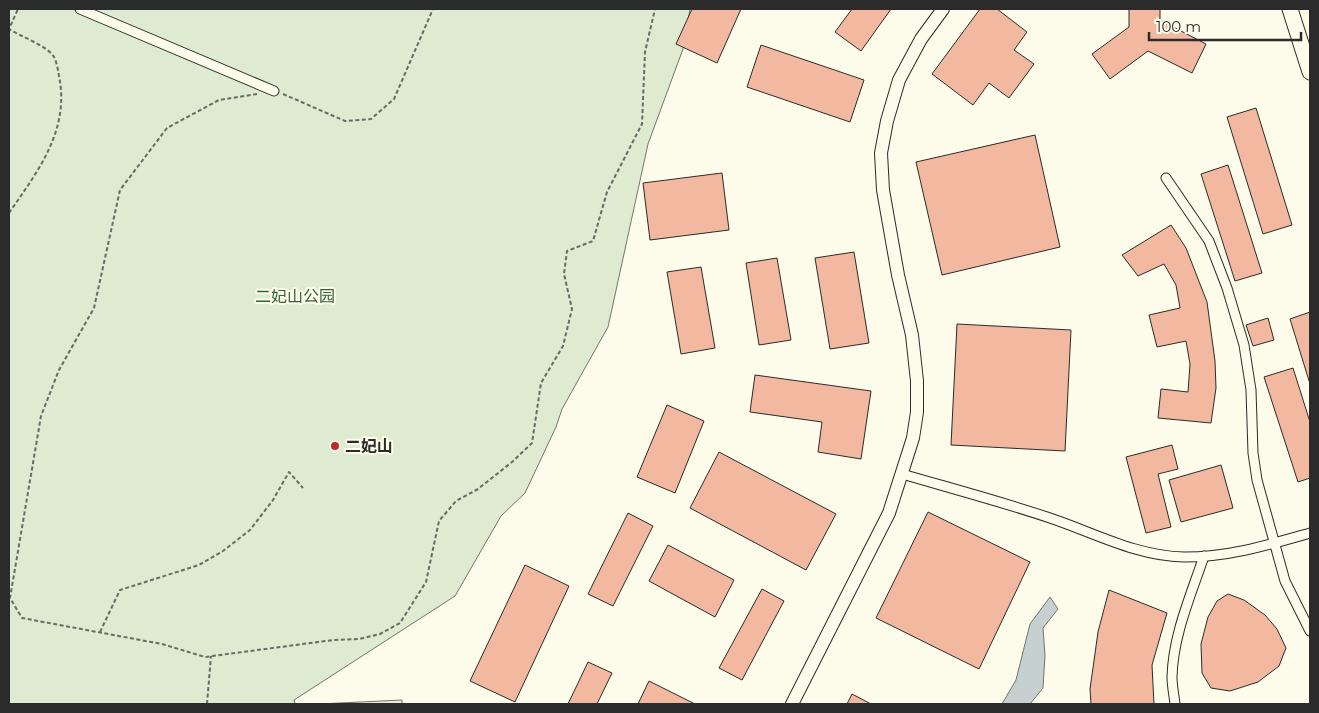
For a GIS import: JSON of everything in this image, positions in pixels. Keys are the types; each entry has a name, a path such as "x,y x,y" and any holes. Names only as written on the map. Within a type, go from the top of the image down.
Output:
{"main road":[{"path":"1290,9 1310,72"}],"street":[{"path":"80,9 274,90"},
{"path":"792,704 890,513 918,412 918,381 912,335 898,275 882,190 882,153 887,121 899,80 921,39 943,9"},
{"path":"1166,178 1209,241 1228,288 1244,345 1251,390 1253,453 1257,480 1285,581 1310,631"},
{"path":"902,474 1049,517 1136,550 1182,557 1247,551 1310,532"},
{"path":"1175,704 1172,677 1175,646 1204,556"}],"path":[{"path":"9,213 35,175 51,146 60,117 62,92 54,56 44,48 9,29 18,9"},
{"path":"433,9 394,99 372,119 345,121 274,90 219,100 167,128 120,190 94,308 59,370 41,416 9,599 22,618 162,644 205,656 333,640 359,639 380,634 400,623 426,582 439,521 456,501 478,489 512,462 532,442 541,383 563,346 572,309 564,274 567,251 593,241 607,192 642,124 646,52 656,9"},
{"path":"100,632 120,590 199,565 223,551 250,530 273,500 289,472 303,488"},
{"path":"207,704 211,656"}],"green space":[{"name":"二妃山公园","path":"9,9 690,9 683,49 648,144 608,327 562,409 556,427 525,493 501,516 455,596 294,700 295,704 9,704"}],"shaded area":[{"path":"1050,597 1058,609 1043,628 1045,655 1043,688 1030,704 1002,704 1016,680 1030,624"},
{"path":"402,700 402,704 319,704"}],"building":[{"path":"692,9 741,9 717,63 676,44"},
{"path":"852,9 891,9 861,51 835,32"},
{"path":"980,9 997,9 1027,32 1014,50 1034,64 1009,98 989,83 973,105 932,74"},
{"path":"1129,9 1160,9 1160,20 1206,44 1192,73 1148,51 1110,79 1092,54 1129,27"},
{"path":"761,45 864,80 850,122 747,87"},
{"path":"1256,108 1292,225 1263,234 1227,117"},
{"path":"1035,135 1060,247 942,275 916,162"},
{"path":"1228,165 1262,273 1235,281 1201,174"},
{"path":"722,173 729,230 650,240 643,183"},
{"path":"1171,225 1186,248 1207,302 1215,361 1216,388 1211,423 1158,418 1161,389 1188,392 1190,364 1186,341 1157,347 1149,315 1180,308 1176,285 1164,264 1138,276 1122,255"},
{"path":"854,252 869,343 830,349 815,258"},
{"path":"777,258 791,340 759,345 746,263"},
{"path":"701,267 715,348 681,354 667,272"},
{"path":"1310,312 1310,384 1290,319"},
{"path":"1268,318 1274,340 1253,346 1246,325"},
{"path":"957,324 1071,330 1065,451 951,445"},
{"path":"1293,368 1310,422 1310,478 1298,482 1264,377"},
{"path":"755,375 871,391 861,459 818,452 822,422 750,412"},
{"path":"667,405 704,421 675,493 637,477"},
{"path":"1172,445 1178,469 1158,474 1171,527 1146,533 1126,457"},
{"path":"719,452 836,514 806,570 690,508"},
{"path":"1221,465 1233,508 1181,522 1169,480"},
{"path":"928,512 1030,562 979,669 876,618"},
{"path":"628,513 653,526 613,606 588,594"},
{"path":"668,545 734,580 715,617 649,581"},
{"path":"525,565 569,586 515,702 470,681"},
{"path":"762,589 784,601 742,680 719,668"},
{"path":"1109,590 1167,613 1152,665 1154,704 1091,704 1090,689 1098,632"},
{"path":"1228,594 1244,600 1265,615 1277,629 1286,648 1279,666 1258,682 1230,691 1211,688 1202,673 1201,644 1208,617 1217,601"},
{"path":"588,662 612,673 597,704 568,704"},
{"path":"649,681 695,704 638,704"},
{"path":"852,694 871,704 847,704"}],"place":[{"name":"二妃山","path":"335,446"}]}
